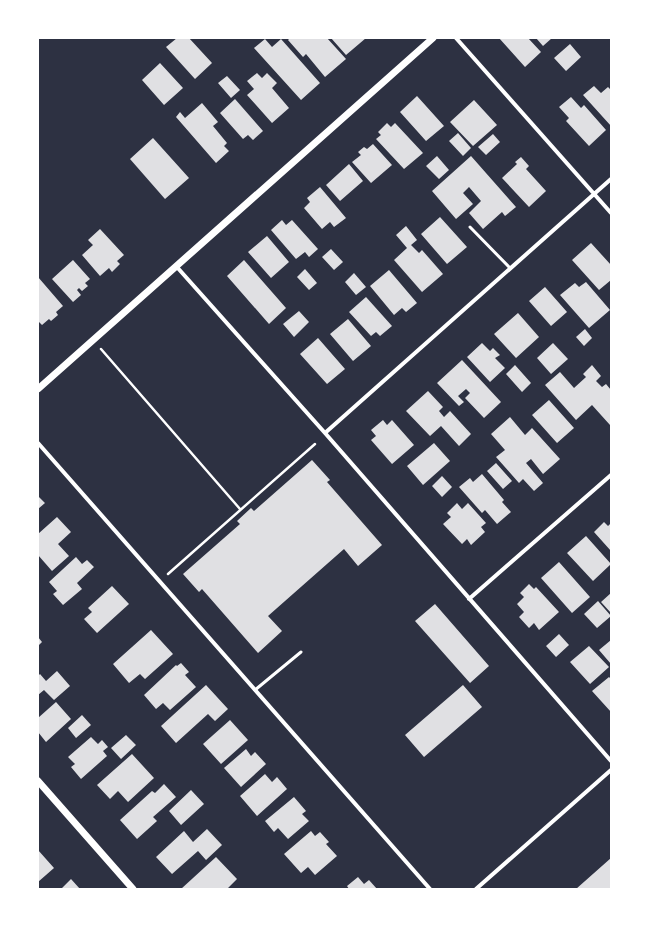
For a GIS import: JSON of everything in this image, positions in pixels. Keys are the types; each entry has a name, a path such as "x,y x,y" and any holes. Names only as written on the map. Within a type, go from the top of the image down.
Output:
{"street":[{"path":"38,389 433,38"},
{"path":"456,38 611,213"},
{"path":"325,432 611,179"},
{"path":"176,265 325,432 611,761"},
{"path":"38,443 430,889"},
{"path":"469,599 611,475"},
{"path":"476,889 611,770"},
{"path":"38,781 133,889"}],"lane":[{"path":"470,227 510,268"},
{"path":"255,690 301,652"}],"path":[{"path":"93,339 240,509"},
{"path":"160,581 314,444"}],"building":[{"path":"177,38 189,38 212,63 195,79 166,47"},
{"path":"290,38 327,38 346,59 325,77 306,54 303,57 288,40"},
{"path":"331,38 366,38 346,55"},
{"path":"499,38 528,38 541,52 525,67"},
{"path":"536,38 552,38 543,46"},
{"path":"265,39 272,47 281,39 320,83 301,100 254,48"},
{"path":"570,44 581,57 566,71 554,58"},
{"path":"160,63 183,88 164,105 142,80"},
{"path":"257,73 262,78 267,73 277,83 272,88 289,108 272,123 247,95 254,89 247,81"},
{"path":"227,76 240,90 231,98 218,83"},
{"path":"594,86 601,93 608,87 611,90 611,126 583,95"},
{"path":"417,96 444,126 426,141 400,112"},
{"path":"571,97 581,108 584,105 606,130 589,146 566,121 569,118 559,107"},
{"path":"235,99 263,131 253,140 248,135 243,139 220,113"},
{"path":"474,100 497,125 473,146 450,122"},
{"path":"202,103 218,122 213,126 227,143 224,146 229,151 216,163 176,117 180,112 185,118"},
{"path":"387,123 391,127 395,123 423,153 404,169 376,139 381,135 378,132"},
{"path":"458,133 471,148 463,156 449,141"},
{"path":"493,134 500,142 486,155 478,147"},
{"path":"153,138 189,178 165,199 130,159"},
{"path":"373,144 392,165 371,183 352,162 361,155 358,152 364,147 367,149"},
{"path":"437,156 449,170 439,179 426,166"},
{"path":"471,156 516,207 505,216 502,212 483,229 469,213 481,201 469,187 463,193 473,204 456,219 432,191"},
{"path":"521,157 529,166 526,169 546,191 529,207 502,178 517,164 515,162"},
{"path":"349,164 363,181 340,201 326,185"},
{"path":"320,187 346,218 334,227 330,222 322,229 304,208 310,202 307,198"},
{"path":"440,217 467,247 447,264 421,234"},
{"path":"282,220 286,225 292,220 318,249 309,257 305,252 296,259 271,230"},
{"path":"406,226 417,240 411,245 419,253 422,250 443,274 422,292 394,260 407,248 396,235"},
{"path":"100,229 124,255 117,261 120,264 112,272 109,268 100,276 82,255 93,245 88,240"},
{"path":"267,236 289,262 271,278 248,252"},
{"path":"591,243 611,265 611,280 599,290 572,260"},
{"path":"331,249 343,262 334,270 322,257"},
{"path":"73,260 90,279 85,283 88,286 82,291 79,288 77,290 81,295 73,302 52,279"},
{"path":"244,260 286,308 269,324 227,276"},
{"path":"305,269 317,283 309,290 297,277"},
{"path":"389,270 417,303 406,312 402,308 394,315 370,286"},
{"path":"354,273 366,287 356,295 345,282"},
{"path":"38,277 63,306 56,312 58,315 51,321 49,319 42,325 38,321"},
{"path":"586,282 610,310 589,328 560,295 575,283 579,287"},
{"path":"545,287 567,312 551,326 529,301"},
{"path":"366,297 392,326 380,336 376,332 371,336 349,312"},
{"path":"299,311 309,322 294,337 283,324"},
{"path":"518,313 539,337 516,358 494,334"},
{"path":"348,319 371,346 353,361 330,334"},
{"path":"585,329 592,338 584,346 576,337"},
{"path":"318,338 345,369 327,384 300,354"},
{"path":"482,343 490,351 493,348 500,355 495,358 505,368 490,382 467,357"},
{"path":"553,343 568,359 551,374 537,358"},
{"path":"462,360 501,402 484,418 465,398 470,393 466,389 458,396 464,402 459,406 437,383"},
{"path":"515,365 531,383 522,392 506,374"},
{"path":"592,365 601,376 596,381 602,387 606,384 611,390 610,425 592,405 576,420 545,385 560,372 574,388 586,377 583,374"},
{"path":"428,391 443,407 439,411 444,417 450,411 471,434 459,446 441,426 430,436 406,411"},
{"path":"549,400 574,428 557,443 532,415"},
{"path":"510,417 525,435 532,428 560,459 543,474 531,459 526,463 543,483 534,491 523,479 519,483 496,457 505,450 491,434"},
{"path":"383,420 387,425 392,420 414,445 392,464 371,440 376,436 371,430"},
{"path":"434,443 450,461 423,485 407,466"},
{"path":"312,460 330,480 327,482 382,545 358,566 344,549 268,616 282,631 258,653 202,589 199,592 183,574 240,524 237,521 251,508 254,511"},
{"path":"496,463 512,481 503,489 487,471"},
{"path":"482,474 504,500 502,502 511,512 497,524 485,510 482,513 459,487 470,478 473,482"},
{"path":"442,476 452,487 442,497 432,486"},
{"path":"38,496 45,503 38,509"},
{"path":"457,503 462,509 468,503 486,523 481,527 485,532 471,545 467,539 462,544 443,524 451,517 447,513"},
{"path":"57,517 71,532 58,544 69,556 52,571 38,555 38,534"},
{"path":"604,522 608,526 611,523 611,551 594,532"},
{"path":"586,536 611,564 593,581 567,553"},
{"path":"76,557 82,564 87,560 94,567 77,583 82,589 63,605 53,594 57,591 49,582"},
{"path":"559,562 590,597 572,613 541,578"},
{"path":"529,584 534,589 536,587 559,612 539,630 534,623 529,628 519,617 524,612 517,604 524,597 520,593"},
{"path":"112,586 129,604 97,633 84,619 92,612 88,608"},
{"path":"611,593 611,613 601,602"},
{"path":"598,601 611,616 597,628 584,614"},
{"path":"435,604 489,666 470,683 415,621"},
{"path":"151,630 173,654 145,679 140,674 129,683 113,664"},
{"path":"559,634 569,645 556,657 546,646"},
{"path":"38,637 42,642 38,646"},
{"path":"611,640 611,664 599,650"},
{"path":"589,646 609,667 590,684 570,662"},
{"path":"181,663 189,672 185,675 196,687 170,710 163,703 156,709 144,695 176,665 177,666"},
{"path":"57,671 70,686 54,700 44,690 38,695 38,676 40,674 46,681"},
{"path":"609,677 611,679 611,712 592,691"},
{"path":"206,685 228,709 215,721 208,714 176,743 161,726"},
{"path":"463,685 482,707 424,757 405,735"},
{"path":"56,702 71,719 46,742 38,732 38,718"},
{"path":"82,715 91,725 76,738 68,728"},
{"path":"230,720 248,740 221,764 203,744"},
{"path":"126,735 136,745 121,759 111,748"},
{"path":"91,737 98,744 102,740 108,747 103,751 107,756 81,779 71,767 75,764 68,757"},
{"path":"246,749 251,756 255,752 266,764 241,787 224,768"},
{"path":"132,754 154,778 128,802 118,791 110,799 97,785"},
{"path":"265,774 272,782 277,777 287,789 257,816 240,796"},
{"path":"164,784 176,797 153,817 157,821 137,839 120,820 152,791 155,793"},
{"path":"191,790 204,804 181,825 169,811"},
{"path":"294,797 306,811 302,814 309,821 288,839 278,828 274,832 265,821"},
{"path":"207,829 222,845 206,860 198,851 172,874 156,857 184,831 193,842"},
{"path":"311,831 315,836 320,832 329,842 326,844 337,856 315,875 308,867 301,873 284,854"},
{"path":"38,850 54,868 38,882"},
{"path":"216,857 237,879 227,889 181,889"},
{"path":"611,858 611,889 576,889"},
{"path":"358,877 364,884 369,880 377,889 349,889 347,886"},
{"path":"71,879 80,889 61,889"}]}
